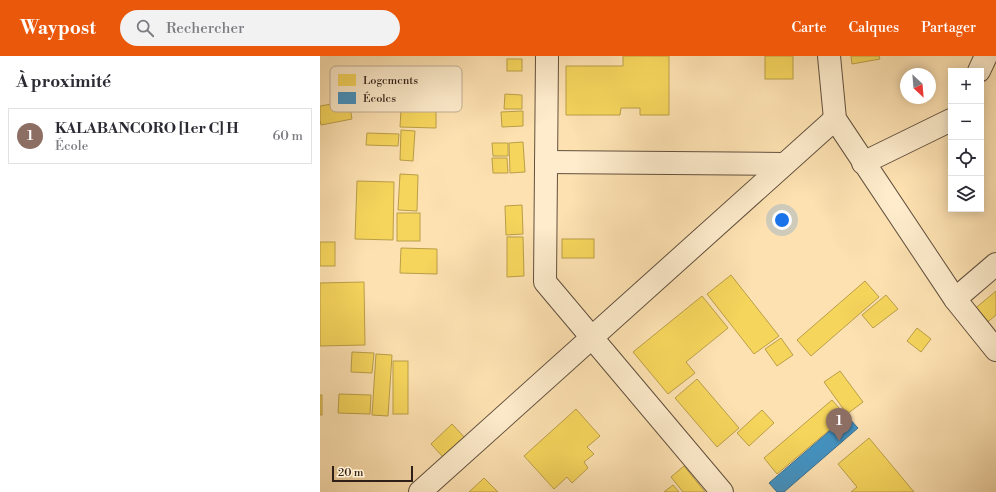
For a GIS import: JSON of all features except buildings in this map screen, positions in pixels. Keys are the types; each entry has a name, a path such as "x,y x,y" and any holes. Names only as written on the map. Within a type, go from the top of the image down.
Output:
{"street":[{"path":"547,56 545,282 722,492"},
{"path":"829,56 834,120 954,299 996,350"},
{"path":"980,68 986,56"},
{"path":"420,492 834,120"},
{"path":"864,163 948,121"},
{"path":"546,162 784,164"},
{"path":"954,299 996,264"}],"place":[{"name":"KALABANCORO [1er C] H","path":"839,441"}]}
